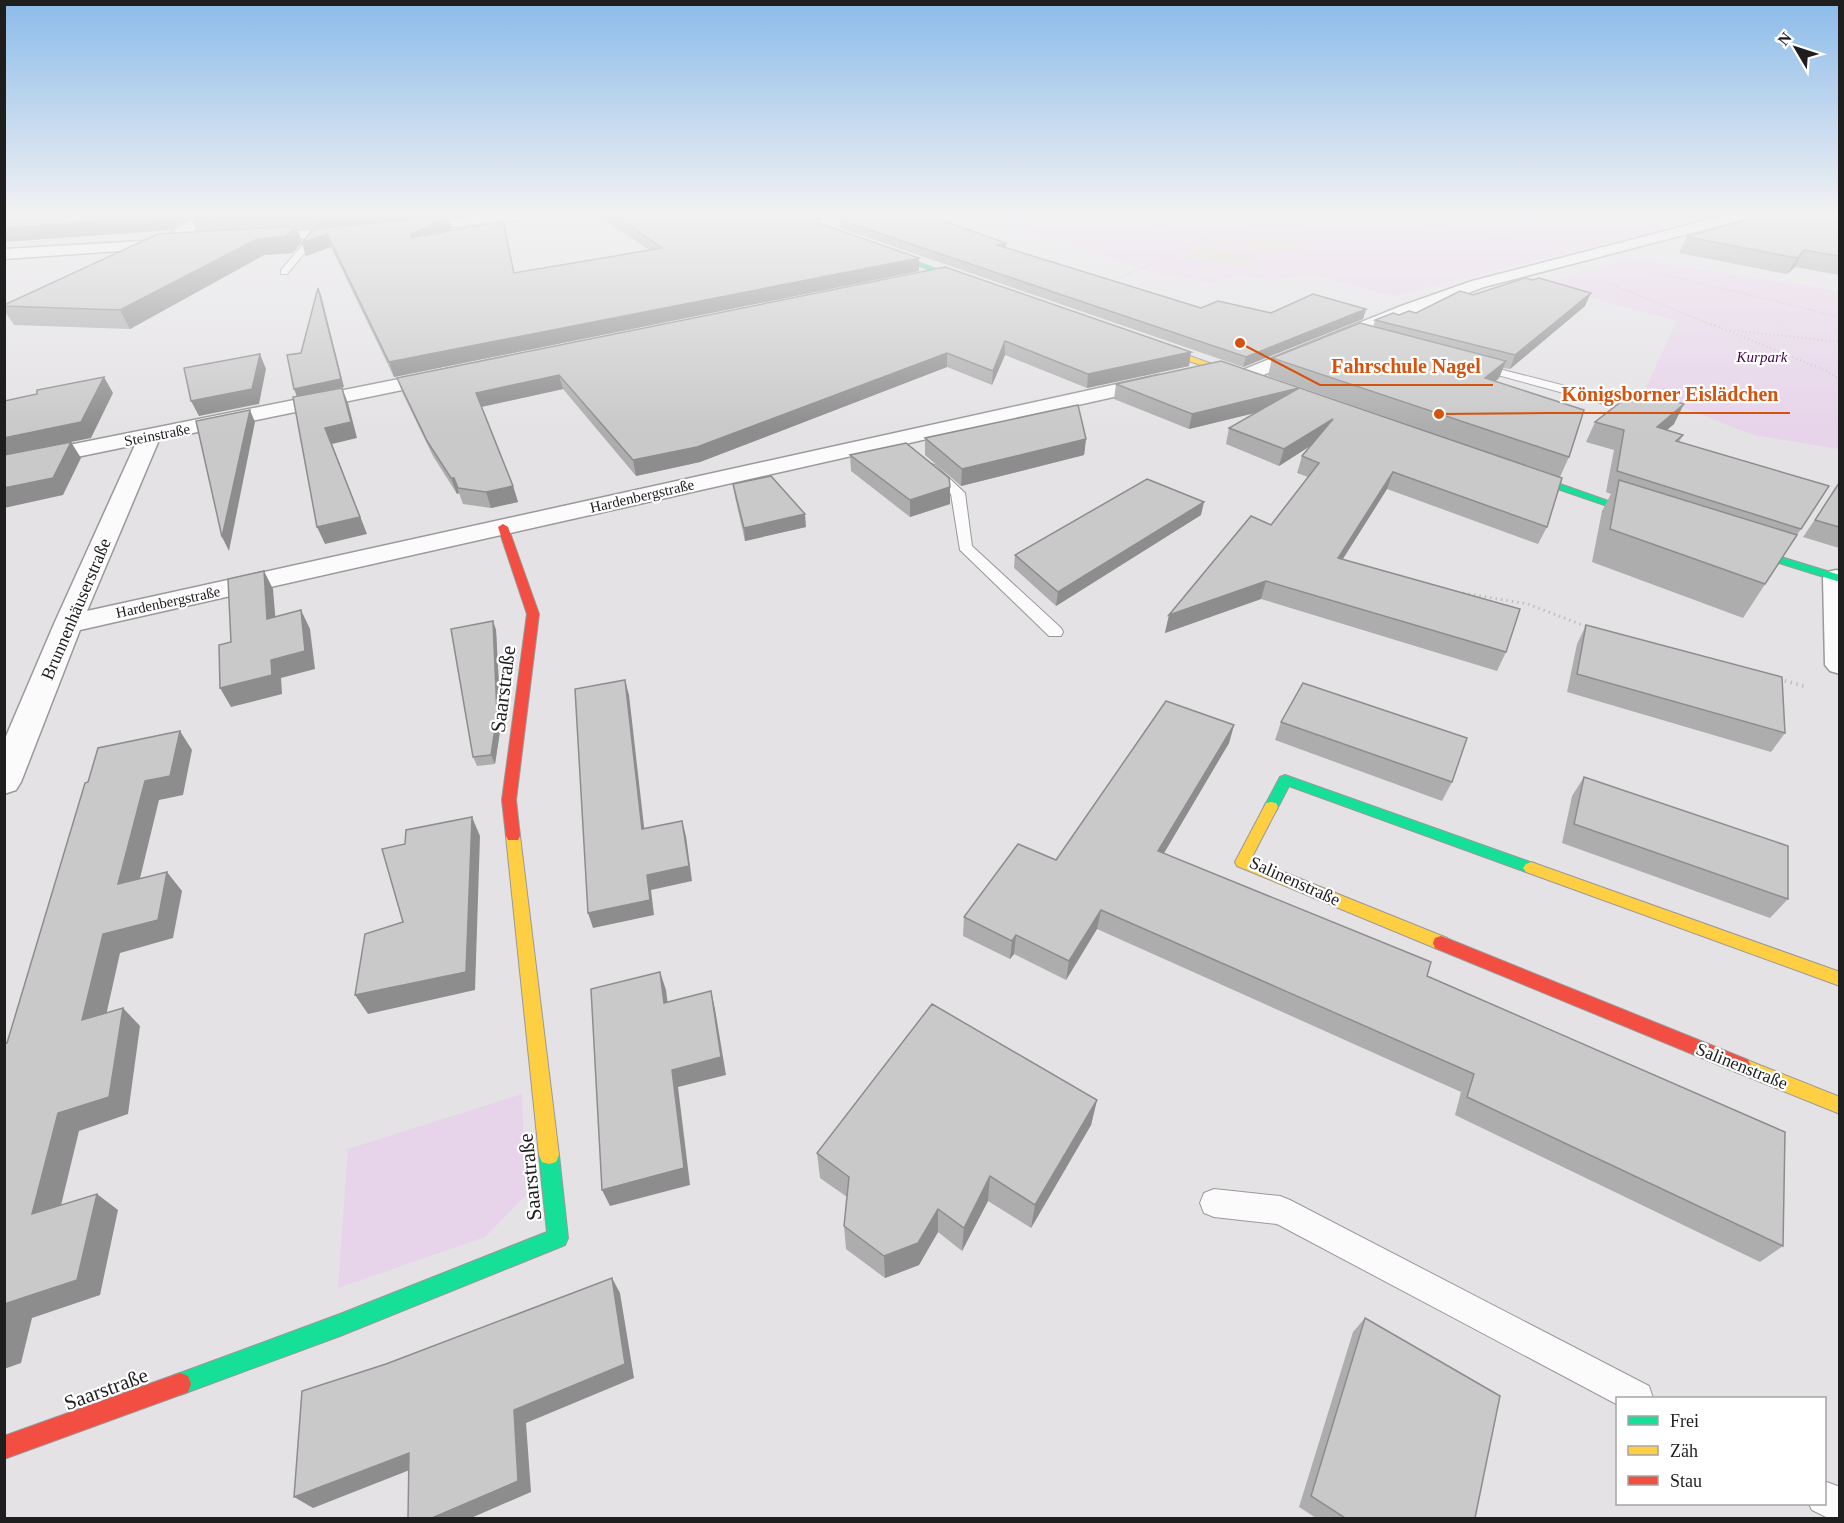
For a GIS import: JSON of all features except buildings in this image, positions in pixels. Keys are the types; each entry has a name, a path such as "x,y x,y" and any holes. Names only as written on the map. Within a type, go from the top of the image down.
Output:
{"street":[{"path":"1242,377 1470,287"},
{"path":"1137,341 1264,384"},
{"name":"Hardenbergstraße","path":"68,624 503,527 909,451 1216,368"},
{"name":"Steinstraße","path":"4,465 466,371"},
{"name":"Brunnenhäuserstraße","path":"4,782 68,624 150,436"},
{"path":"1508,469 1663,522"},
{"name":"Saarstraße","path":"4,1448 340,1325 558,1238 509,800 533,614 503,527"},
{"path":"1726,543 1838,578 1839,665"},
{"name":"Salinenstraße","path":"1839,980 1285,780 1242,862 1839,1106"}],"lane":[{"path":"1349,333 1370,339"},
{"path":"1466,364 1604,400"},
{"path":"909,451 958,494 965,547 974,558 1055,632"},
{"path":"1214,1203 1280,1210 1635,1397"}],"path":[{"path":"1617,287 1827,371 1839,380"},
{"path":"1712,287 1839,317"},
{"path":"1722,329 1839,342"},
{"path":"1462,593 1499,596 1544,607 1599,632"},
{"path":"1771,677 1817,689"}],"green space":[{"path":"1359,287 1428,287 1393,296"},
{"name":"Kurpark","path":"1552,287 1814,287 1839,291 1839,449 1753,435 1644,392 1677,321"},
{"path":"522,1094 526,1195 485,1237 338,1288 348,1149"}],"traffic: fast":[{"path":"1517,472 1649,517"},
{"path":"1738,547 1840,579"},
{"path":"1271,807 1285,780 1531,868"},
{"path":"180,1384 340,1325 558,1238 549,1155"}],"traffic: slow":[{"path":"1148,344 1247,378"},
{"path":"1271,807 1242,862 1441,943"},
{"path":"513,836 549,1155"},
{"path":"1531,868 1840,979"},
{"path":"1742,1066 1840,1106"}],"traffic: jam":[{"path":"503,527 533,614 509,800 513,836"},
{"path":"1441,943 1742,1066"},
{"path":"4,1448 180,1384"}],"place":[{"name":"Fahrschule Nagel","path":"1240,343"},
{"name":"Königsborner Eislädchen","path":"1439,414"}]}
